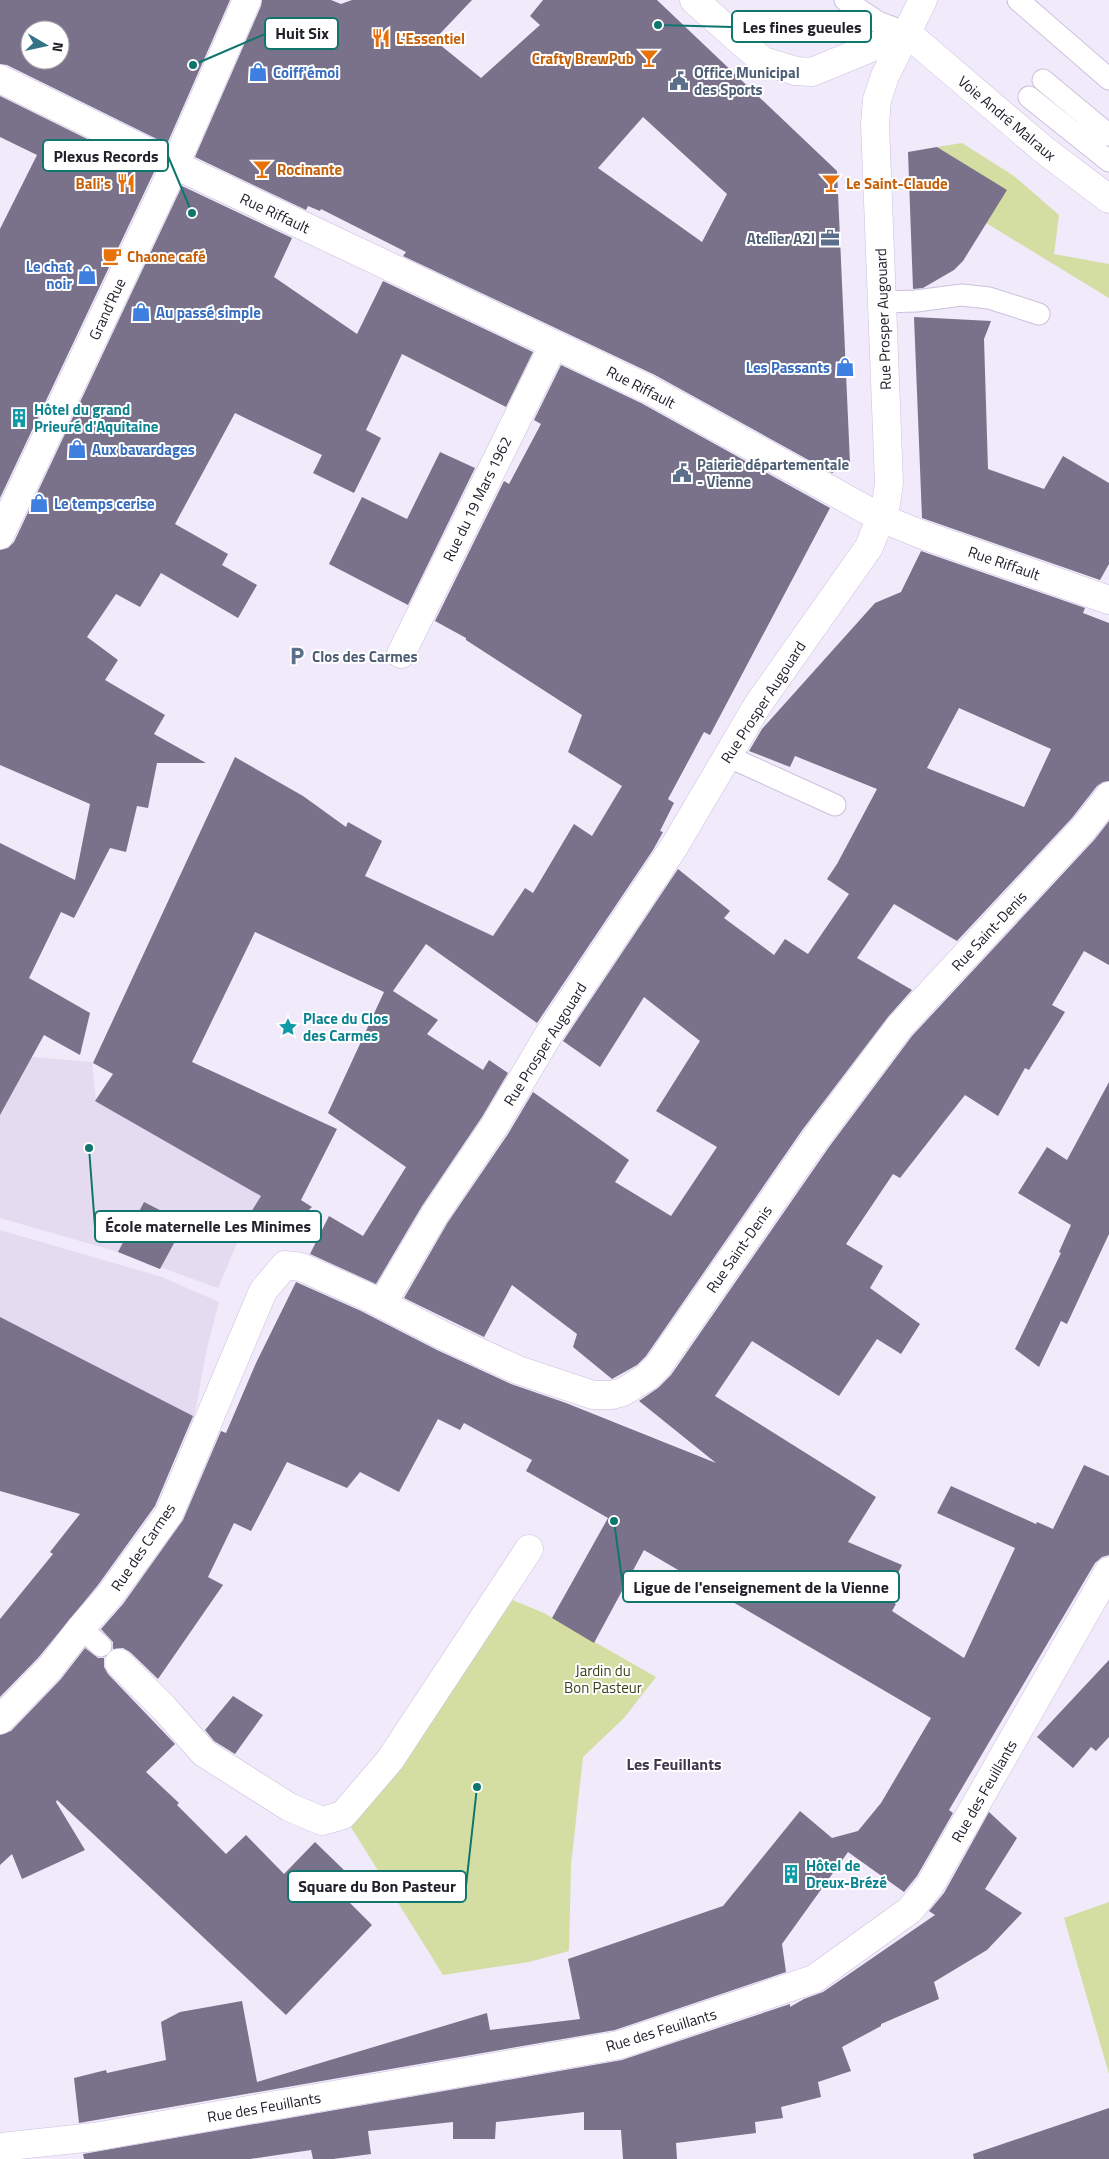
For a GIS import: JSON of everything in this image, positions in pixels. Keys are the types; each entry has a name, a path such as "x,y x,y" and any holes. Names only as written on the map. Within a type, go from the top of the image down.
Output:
{"street":[{"name":"Grand'Rue","path":"0,535 175,165 247,0"},
{"path":"694,0 762,61 796,71 812,72 907,33"},
{"name":"Rue Prosper Augouard","path":"382,1304 435,1214 495,1125 549,1034 674,847 757,706 869,546 881,518 889,483 875,124 877,100 885,76 923,0"},
{"name":"Voie André Malraux","path":"907,33 1044,150 1109,199"},
{"name":"Rue Riffault","path":"0,79 175,165 648,389 881,518 923,535 1109,600"},
{"name":"Rue du 19 Mars 1962","path":"401,654 555,345"},
{"name":"Rue Saint-Denis","path":"263,1291 284,1265 302,1267 518,1370 593,1394 612,1395 636,1386 658,1366 816,1138 900,1026 1084,828 1109,796"},
{"name":"Rue des Carmes","path":"0,1720 50,1668 110,1595 169,1514 263,1291"},
{"path":"110,1655 164,1708 204,1752 289,1807 322,1821 343,1815 390,1760 529,1549"},
{"name":"Rue des Feuillants","path":"0,2147 94,2137 619,2045 814,1979 910,1910 930,1886 1109,1571"}],"lane":[{"path":"845,0 878,22 907,33"},
{"path":"1018,0 1109,79"},
{"path":"1043,80 1109,135"},
{"path":"1029,97 1109,161"},
{"path":"882,302 916,301 962,295 990,298 1039,314"},
{"path":"727,756 835,805"},
{"path":"81,1628 110,1655"}],"shaded area":[{"path":"3,1045 32,1057 92,1062 96,1101 261,1196 248,1217 218,1288 118,1252 0,1218 0,1046"},
{"path":"0,1230 162,1277 219,1302 207,1348 194,1417 161,1482 0,1432"}],"green space":[{"path":"962,143 1014,176 1059,215 1054,254 1109,264 1109,298 986,223 1006,190 937,147"},
{"name":"Jardin du Bon Pasteur","path":"505,1597 544,1613 656,1677 624,1718 583,1757 571,1865 569,1951 529,1962 443,1975 349,1824"},
{"path":"1109,1902 1109,2074 1064,1918"}],"building":[{"path":"0,0 230,0 167,144 7,65 0,64"},
{"path":"262,0 331,0 341,4 352,0 472,0 434,40 481,78 540,25 530,16 543,0 657,0 837,171 850,463 832,473 655,375 403,256 406,252 321,209 320,211 308,206 306,210 195,157","holes":["643,117 727,194 702,242 598,168"]},
{"path":"0,96 154,172 0,498 0,229 37,155 0,137"},
{"path":"937,147 1007,190 963,261 954,270 923,288 913,289 908,152"},
{"path":"182,186 292,238 274,277 357,334 383,281 533,352 506,407 402,354 366,430 381,438 354,493 313,473 322,455 235,413 175,524 228,554 222,565 257,585 238,618 161,573 140,607 116,594 87,637 118,660 105,680 165,715 154,734 206,763 157,763 148,808 137,806 126,852 110,848 74,918 61,912 29,978 90,1013 80,1055 44,1035 0,1115 0,843 75,880 90,804 0,765 0,550 8,548 14,542"},
{"path":"914,317 991,321 984,339 988,469 1044,489 1063,456 1109,483 1109,564 1100,580 922,518"},
{"path":"561,365 641,403 830,508 710,735 704,732 668,799 674,803 660,831 663,832 653,850 537,1023 426,944 393,991 438,1020 427,1034 483,1070 489,1060 508,1073 482,1117 422,1206 376,1284 310,1254 329,1216 363,1236 406,1167 328,1113 384,992 255,932 192,1062 337,1129 301,1200 312,1207 282,1236 248,1217 261,1196 95,1101 113,1074 93,1063 235,757 303,796 346,827 348,822 382,841 365,876 493,936 525,888 533,893 574,824 592,836 622,786 568,752 582,715 466,640 466,638 435,621 504,481 509,484 541,424 534,420"},
{"path":"440,452 475,468 408,605 329,564 362,497 407,519"},
{"path":"921,551 1085,608 1083,613 1109,623 1109,781 1097,786 1072,818 957,941 894,904 857,958 912,990 888,1017 803,1129 646,1356 637,1365 612,1379 573,1347 577,1334 512,1285 484,1337 404,1298 448,1222 508,1134 533,1092 629,1160 615,1182 671,1216 717,1147 656,1111 700,1041 644,997 600,1067 563,1041 678,869 730,911 724,918 774,955 785,939 808,954 849,894 827,879 877,789 795,756 790,767 749,751 762,729 875,603 901,592","holes":["959,708 1051,749 1024,807 927,768"]},
{"path":"1109,821 1109,965 1084,951 1052,1005 1065,1012 1029,1070 1025,1068 998,1116 965,1095 900,1178 893,1174 846,1244 883,1266 870,1288 920,1324 901,1354 877,1339 839,1396 752,1341 715,1396 876,1497 848,1542 902,1565 886,1598 896,1604 892,1611 964,1658 1015,1548 937,1513 951,1486 1036,1524 1037,1522 1053,1529 1084,1465 1109,1476 1109,1555 1102,1557 1095,1563 949,1810 953,1813 917,1876 904,1892 848,1852 782,1944 786,1972 615,2030 79,2123 74,2078 106,2070 107,2073 166,2060 161,2022 180,2012 242,2001 257,2082 487,2013 490,2030 580,2019 568,1959 723,1906 800,1811 832,1838 858,1831 881,1803 931,1718 644,1550 594,1643 552,1618 608,1518 526,1471 532,1460 464,1423 460,1430 438,1419 399,1492 360,1472 347,1488 287,1462 251,1531 234,1523 208,1577 223,1585 158,1679 130,1652 123,1648 113,1649 113,1642 101,1629 123,1604 183,1520 221,1431 226,1433 256,1363 296,1282 361,1311 437,1350 511,1384 566,1403 716,1463 639,1401 658,1388 671,1375 829,1147 912,1036 1095,839"},
{"path":"1109,1082 1109,1234 1067,1324 1061,1321 1039,1367 1015,1349 1061,1253 1059,1252 1071,1225 1018,1193 1047,1147 1067,1160"},
{"path":"144,1202 185,1223 160,1269 118,1252"},
{"path":"0,1317 193,1416 155,1506 98,1585 38,1658 0,1697 0,1619 53,1554 50,1552 80,1514 0,1491"},
{"path":"85,1648 98,1658 104,1658 104,1667 108,1674 175,1744 146,1772 179,1803 177,1805 226,1854 246,1835 284,1874 315,1842 346,1872 333,1886 372,1925 286,2015 57,1800 56,1802 85,1850 22,1879 12,1854 0,1865 0,1735 11,1731 61,1679"},
{"path":"1109,1660 1109,1737 1096,1751 1091,1747 1073,1768 1037,1737"},
{"path":"233,1696 263,1715 235,1754 214,1741 205,1730"},
{"path":"989,1812 1017,1838 985,1889 1022,1913 987,1950 934,1982 939,1999 881,2024 881,2026 842,2047 851,2071 818,2082 821,2097 781,2107 783,2118 755,2122 756,2133 676,2143 677,2159 623,2159 621,2130 584,2130 584,2112 496,2122 495,2139 453,2139 453,2122 368,2131 371,2154 333,2159 313,2159 311,2150 250,2159 84,2159 83,2154 622,2060 790,2004 790,2007 823,1992 935,1915 929,1911 944,1893"},
{"path":"1109,2108 1109,2159 974,2159 973,2154"}],"place":[{"name":"Les fines gueules","path":"658,25"},
{"name":"L'Essentiel","path":"381,38"},
{"name":"Crafty BrewPub","path":"649,58"},
{"name":"Huit Six","path":"193,65"},
{"name":"Coiff'émoi","path":"258,72"},
{"name":"Office Municipal des Sports","path":"679,81"},
{"name":"Rocinante","path":"262,169"},
{"name":"Bali's","path":"126,183"},
{"name":"Le Saint-Claude","path":"831,183"},
{"name":"Plexus Records","path":"192,213"},
{"name":"Atelier A2I","path":"830,238"},
{"name":"Chaone café","path":"112,256"},
{"name":"Le chat noir","path":"87,275"},
{"name":"Au passé simple","path":"141,312"},
{"name":"Les Passants","path":"845,367"},
{"name":"Hôtel du grand Prieuré d'Aquitaine","path":"19,418"},
{"name":"Aux bavardages","path":"77,449"},
{"name":"Paierie départementale - Vienne","path":"682,473"},
{"name":"Le temps cerise","path":"39,503"},
{"name":"Clos des Carmes","path":"297,656"},
{"name":"Place du Clos des Carmes","path":"288,1027"},
{"name":"École maternelle Les Minimes","path":"89,1148"},
{"name":"Ligue de l'enseignement de la Vienne","path":"614,1521"},
{"name":"Square du Bon Pasteur","path":"477,1787"},
{"name":"Hôtel de Dreux-Brézé","path":"791,1874"}],"district":[{"name":"Les Feuillants","path":"674,1764"}]}
